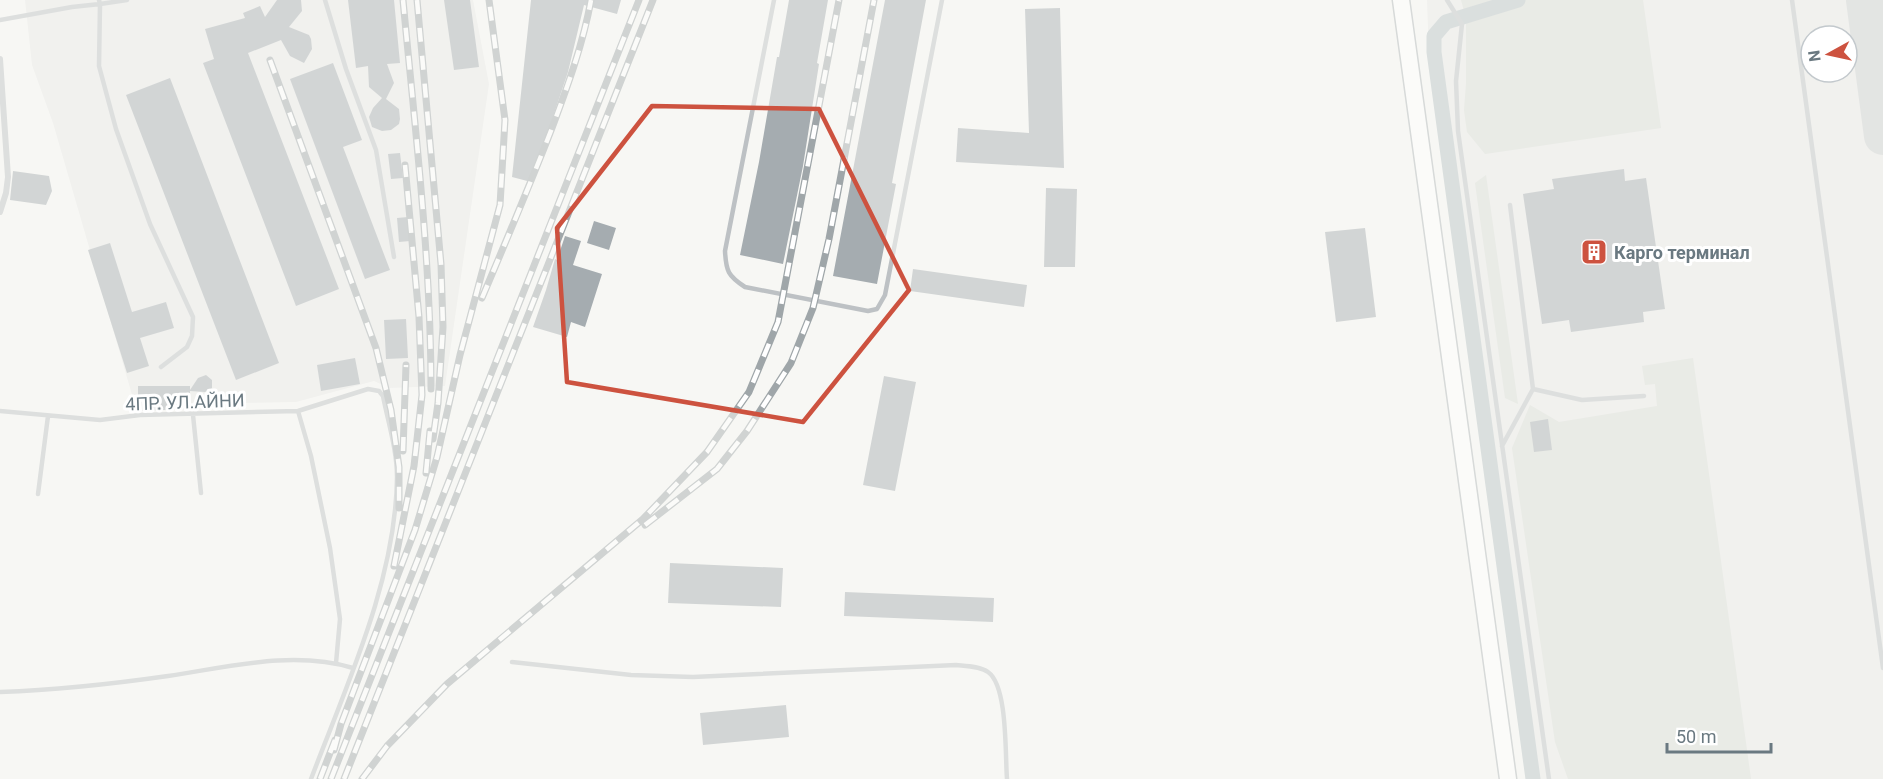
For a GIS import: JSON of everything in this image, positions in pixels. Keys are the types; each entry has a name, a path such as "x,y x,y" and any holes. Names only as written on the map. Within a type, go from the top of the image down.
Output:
{"street":[{"path":"1401,0 1508,779"},
{"path":"0,59 8,177 0,212"}],"lane":[{"path":"0,20 99,2 127,0"},
{"path":"325,0 346,69 376,150 394,257"},
{"path":"774,0 725,251 726,266 732,278 745,287 868,311 877,309 885,295 942,0"},
{"path":"1447,0 1462,24 1456,81 1458,131 1549,779"},
{"path":"1792,0 1883,668"},
{"path":"99,2 99,66 116,129 150,224 193,317 192,336 187,347 161,367"},
{"path":"1502,446 1533,389 1510,205"},
{"name":"4ПР. УЛ.АЙНИ","path":"0,411 100,420 140,415 298,411 368,389 379,391 383,396 397,476 393,520 378,599 353,668"},
{"path":"1533,389 1582,400 1644,396"},
{"path":"298,411 311,456 330,548 340,618 336,663"},
{"path":"193,415 201,493"},
{"path":"39,494 48,416"},
{"path":"0,692 100,685 260,661 336,663 353,668 311,779"},
{"path":"512,662 631,675 693,676 956,665 975,667 988,672 1000,688 1007,779"}],"highlighted area":[{"path":"652,106 819,109 909,290 803,422 567,382 557,228"}],"shaded area":[{"path":"25,0 473,0 489,84 445,386 389,388 374,381 296,402 135,405 53,123 32,65"},
{"path":"1427,0 1883,0 1883,779 1536,779 1429,57"},
{"path":"1461,0 1643,0 1661,128 1485,154 1467,132 1464,110 1466,18"},
{"path":"1486,175 1518,404 1505,398 1475,183"},
{"path":"1693,358 1751,779 1568,779 1555,742 1512,448 1530,405 1559,422 1657,406 1655,384 1645,385 1642,366"}],"building":[{"path":"277,0 301,0 302,11 289,27 309,35 312,49 304,63 290,56 281,40 248,53 339,289 296,306 203,63 214,59 205,29 245,18 243,13 260,6 265,17"},
{"path":"348,0 394,0 400,63 387,64 394,83 386,99 399,109 400,119 399,124 391,130 382,131 372,127 369,117 382,98 369,87 368,66 356,68"},
{"path":"444,0 470,0 479,67 454,70"},
{"path":"531,0 621,0 617,14 584,5 568,72 531,182 512,177"},
{"path":"789,0 828,0 803,166 783,264 740,255"},
{"path":"885,0 926,0 892,183 896,184 877,284 833,276"},
{"path":"1060,8 1064,168 956,162 958,128 1029,133 1025,9"},
{"path":"333,63 362,140 343,147 390,270 365,279 290,79"},
{"path":"170,78 279,363 236,380 126,95"},
{"path":"400,153 403,178 391,179 388,154"},
{"name":"Карго терминал","path":"1624,169 1625,181 1646,178 1665,309 1643,312 1644,322 1571,332 1569,320 1542,324 1523,194 1554,189 1552,179"},
{"path":"13,171 49,176 52,191 46,205 10,200"},
{"path":"1046,188 1077,189 1075,267 1044,267"},
{"path":"408,217 410,241 399,242 397,218"},
{"path":"594,221 616,228 609,250 587,243"},
{"path":"1365,228 1376,317 1336,322 1325,232"},
{"path":"565,236 581,241 573,265 602,274 585,327 571,322 567,337 533,327 555,259 557,260"},
{"path":"110,243 132,312 166,302 174,328 140,338 149,366 127,373 88,250"},
{"path":"913,269 1027,285 1024,307 910,291"},
{"path":"406,319 408,358 386,359 384,320"},
{"path":"355,358 360,384 321,391 317,365"},
{"path":"206,375 212,380 212,388 205,392 190,391 190,409 138,411 138,386 190,386 190,390 198,378"},
{"path":"884,376 916,382 895,491 863,485"},
{"path":"1548,419 1552,450 1534,452 1530,422"},
{"path":"670,563 783,568 781,607 668,603"},
{"path":"845,592 994,598 993,622 844,616"},
{"path":"786,705 789,737 703,745 700,713"}],"waterway":[{"path":"1518,0 1446,22 1434,36 1434,52 1533,779"}],"taxiway":[{"path":"1865,0 1883,136"}],"railway":[{"path":"403,0 425,243 431,389"},
{"path":"417,0 441,264 443,327 433,439"},
{"path":"334,750 341,724 415,530 437,457 460,355 500,205 505,120 489,0"},
{"path":"482,298 558,112 579,48 591,0"},
{"path":"331,779 639,0"},
{"path":"344,779 653,0"},
{"path":"362,779 387,746 447,684 643,519 707,452 749,392 778,322 839,0"},
{"path":"645,525 717,469 747,431 791,363 813,308 829,239 874,0"},
{"path":"270,60 376,348 391,410 399,467 399,508"},
{"path":"394,566 414,466 422,395 419,317 405,165"},
{"path":"403,451 406,365"},
{"path":"426,473 430,431"},
{"path":"320,779 335,740"}],"place":[{"name":"Карго терминал","path":"1594,252"}]}
